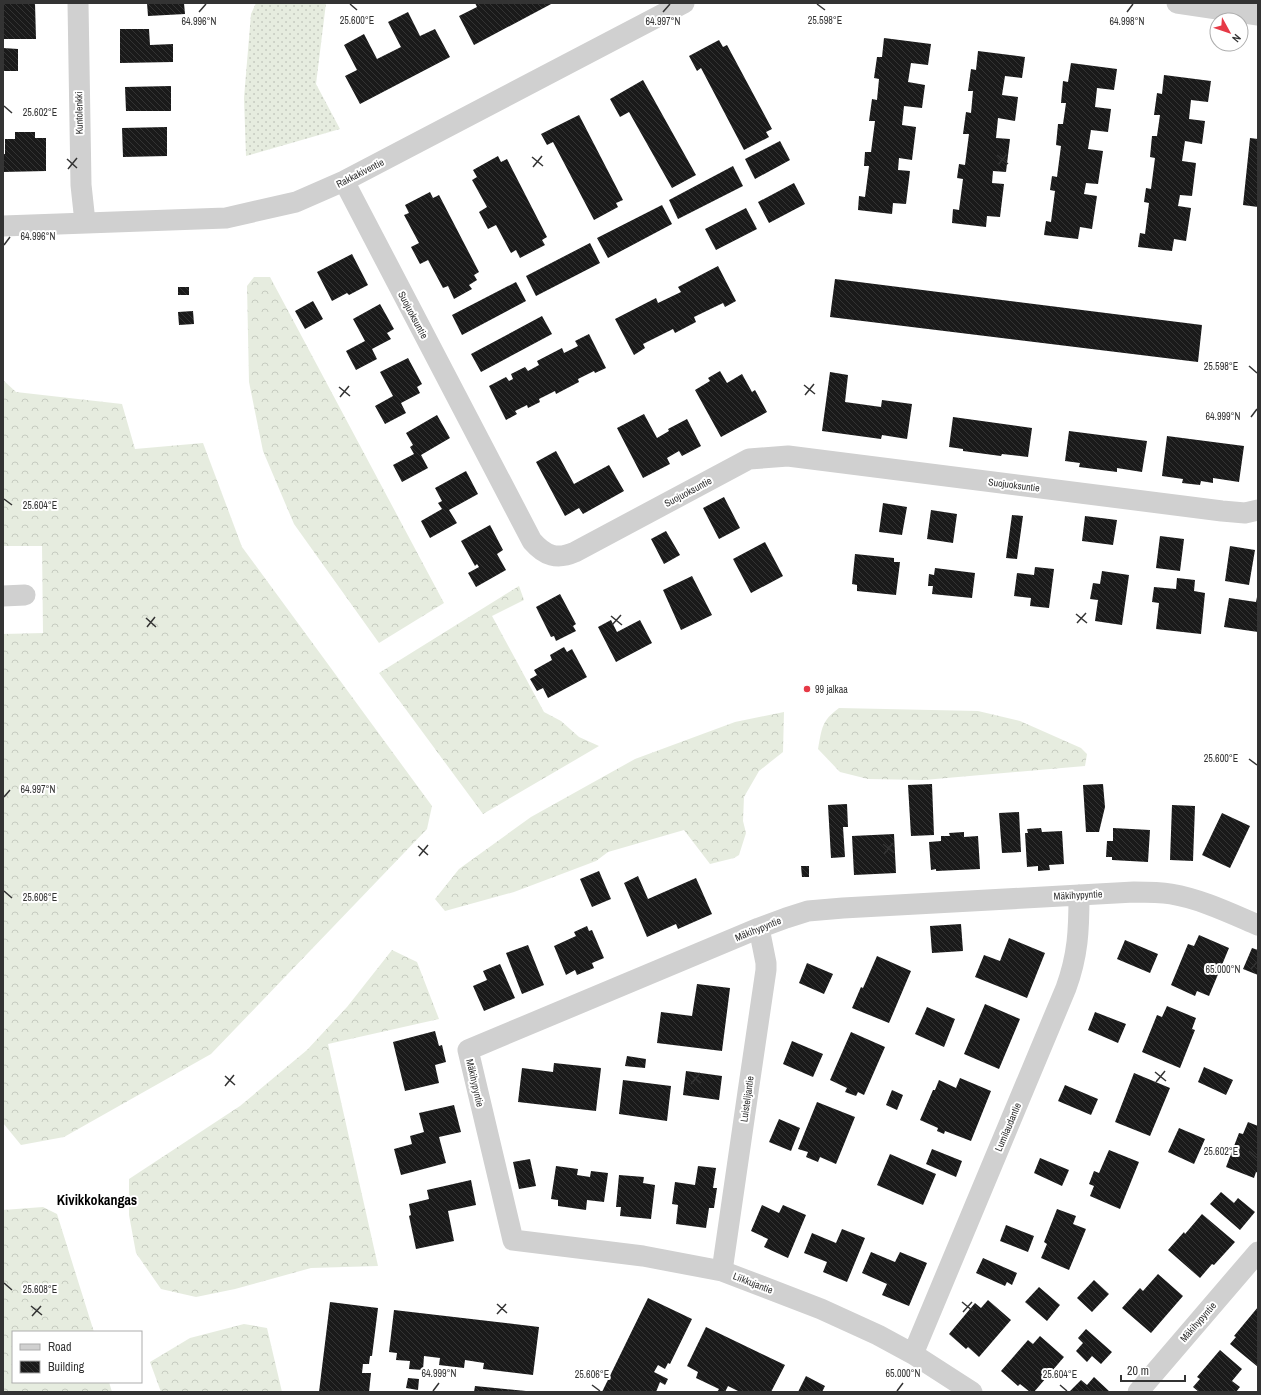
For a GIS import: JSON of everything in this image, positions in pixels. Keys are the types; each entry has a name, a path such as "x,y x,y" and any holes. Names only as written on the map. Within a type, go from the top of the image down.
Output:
{"street":[{"name":"Kuntolenkki","path":"78,3 81,185 85,222"},
{"name":"Rakkakiventie","path":"3,226 226,218 296,202 344,182 684,3"},
{"path":"1177,3 1258,15"},
{"name":"Suojuoksuntie","path":"344,182 532,541 538,548 556,557 566,556 575,552 749,459 788,456 1222,511 1245,513 1258,510"},
{"path":"3,596 25,596"},
{"name":"Mäkihypyntie","path":"513,1240 468,1050 759,928 808,911 1134,892 1172,894 1207,904 1258,925"},
{"name":"Lumilaudantie","path":"913,1354 1066,988 1073,968 1079,932 1078,895"},
{"name":"Luistelijantie","path":"722,1271 766,970 759,928"},
{"name":"Liikkujantie","path":"513,1240 643,1256 722,1271 821,1309 878,1335 913,1354 972,1392"},
{"name":"Mäkihypyntie","path":"1138,1392 1258,1252"}],"green space":[{"path":"256,3 326,3 316,84 340,129 246,156 244,98 251,14"},
{"path":"254,277 270,277 444,603 379,643 294,524 263,451 249,382 247,286"},
{"path":"3,380 16,392 122,404 135,449 203,443 242,547 432,806 427,829 211,1054 64,1137 21,1145 3,1123 3,634 43,633 42,546 3,546"},
{"path":"519,586 524,600 492,616 544,712 561,721 579,737 599,746 483,814 379,673"},
{"path":"839,708 978,711 1020,721 1081,748 1087,754 1085,766 924,780 868,779 840,772 818,749 823,726 829,717"},
{"path":"784,712 783,752 759,771 744,797 743,821 746,833 739,855 734,858 710,864 684,830 608,852 596,861 514,892 445,911 435,899 459,869 531,817 635,759 735,722"},
{"path":"392,950 417,962 439,1019 328,1044 378,1266 311,1268 235,1289 196,1297 161,1289 136,1253 129,1215 129,1179 240,1106 307,1050 347,1007"},
{"path":"43,1207 57,1214 94,1331 12,1331 12,1383 109,1383 112,1392 3,1392 3,1210"},
{"path":"244,1324 267,1328 282,1392 161,1392 150,1362 190,1338"}],"building":[{"path":"3,3 35,3 36,39 3,39"},
{"path":"147,3 184,3 185,14 148,16"},
{"path":"475,3 553,3 474,45 459,16 477,7"},
{"path":"408,12 420,36 435,29 450,57 360,104 345,76 357,70 344,45 364,34 377,59 401,47 388,22"},
{"path":"120,29 149,29 150,45 173,44 173,62 120,63"},
{"path":"884,38 931,44 928,65 911,63 908,82 925,85 922,108 904,106 902,125 916,127 912,160 899,158 898,170 910,171 906,204 893,203 892,214 858,210 859,196 865,197 869,166 864,166 865,152 871,152 875,121 869,121 872,99 877,100 879,79 874,78 877,57 882,57"},
{"path":"719,40 723,47 727,45 772,129 766,132 769,137 744,150 701,68 697,71 689,56"},
{"path":"3,48 18,49 18,71 3,71"},
{"path":"978,51 1025,57 1022,78 1005,76 1002,95 1018,97 1015,121 998,118 996,138 1010,139 1006,172 993,171 992,183 1004,184 1000,217 987,216 986,227 952,223 953,209 959,210 963,179 957,178 959,164 965,165 969,134 963,134 966,112 971,113 973,91 968,91 971,69 976,70"},
{"path":"1071,63 1117,69 1114,90 1097,88 1095,107 1111,109 1108,132 1091,130 1088,149 1103,151 1098,184 1086,183 1084,194 1097,196 1092,229 1080,227 1078,239 1044,235 1046,221 1051,222 1055,191 1050,190 1052,176 1057,177 1061,146 1056,145 1058,124 1063,124 1066,103 1061,103 1063,81 1068,82"},
{"path":"1164,75 1211,81 1208,102 1191,100 1189,119 1205,121 1202,144 1185,141 1182,161 1196,163 1192,196 1180,195 1178,206 1191,208 1186,241 1174,239 1172,251 1138,247 1140,233 1145,234 1149,203 1144,202 1146,188 1151,189 1155,158 1150,157 1152,136 1157,136 1160,115 1154,115 1157,93 1162,94"},
{"path":"643,80 696,175 672,188 629,112 620,117 610,99"},
{"path":"171,86 171,111 126,111 125,87"},
{"path":"579,115 623,200 616,203 618,207 594,220 553,142 547,145 541,134"},
{"path":"167,127 167,156 123,157 122,128"},
{"path":"15,132 35,132 35,138 46,138 46,171 3,172 5,139 15,139"},
{"path":"1250,138 1258,139 1258,207 1243,205"},
{"path":"780,141 790,160 755,179 745,159"},
{"path":"498,156 501,162 507,159 547,237 542,240 545,245 520,258 516,250 511,253 496,225 488,229 479,212 487,207 472,180 477,177 473,170"},
{"path":"733,166 743,186 678,219 669,200"},
{"path":"794,183 805,204 769,223 758,202"},
{"path":"430,192 433,198 439,195 479,272 474,275 477,280 469,285 472,289 454,299 448,286 443,288 428,260 420,264 411,247 419,243 404,215 409,213 405,205"},
{"path":"662,205 672,224 608,258 597,238"},
{"path":"746,208 757,229 716,250 705,229"},
{"path":"590,243 600,263 536,296 526,276"},
{"path":"352,254 368,285 349,295 347,293 332,301 317,272"},
{"path":"718,266 736,301 725,307 723,303 694,317 696,322 675,333 673,329 643,344 645,348 634,355 615,319 656,298 658,303 681,292 678,287"},
{"path":"835,279 1202,325 1198,362 830,317"},
{"path":"516,282 526,301 462,335 452,315"},
{"path":"178,287 189,287 189,295 178,295"},
{"path":"313,301 323,319 305,329 295,311"},
{"path":"380,304 394,329 387,333 391,339 372,349 377,359 356,370 346,351 365,341 353,319"},
{"path":"193,311 194,324 179,325 178,312"},
{"path":"542,316 552,334 481,372 471,354"},
{"path":"589,334 606,368 595,373 594,371 578,379 579,382 556,394 555,391 539,399 540,402 528,408 527,405 515,411 517,414 506,420 489,386 506,377 509,381 513,379 511,374 525,367 528,371 539,365 537,361 562,348 564,353 578,346 575,341"},
{"path":"408,358 422,384 417,387 420,393 401,403 406,413 385,424 375,406 393,396 380,372"},
{"path":"720,371 727,383 742,374 752,392 755,390 767,412 721,437 695,390 710,381 708,378"},
{"path":"830,372 848,375 845,402 881,407 882,400 912,404 907,439 882,435 881,439 822,431"},
{"path":"644,414 657,438 669,431 668,429 687,419 701,446 682,456 679,451 667,458 670,464 643,478 617,428"},
{"path":"437,415 450,438 421,455 428,468 402,482 393,465 414,454 410,447 413,445 406,433"},
{"path":"953,417 1032,428 1028,457 1002,454 1001,456 963,451 963,449 949,447"},
{"path":"1069,431 1147,441 1142,472 1117,468 1117,472 1079,467 1080,463 1065,461"},
{"path":"1167,436 1244,446 1239,482 1213,478 1213,483 1201,481 1200,485 1182,483 1183,479 1162,476"},
{"path":"556,451 574,484 609,465 624,491 583,514 579,508 565,516 536,462"},
{"path":"466,471 478,494 449,510 457,523 430,538 421,521 442,509 438,503 442,501 435,488"},
{"path":"724,497 740,528 719,539 703,508"},
{"path":"883,503 907,507 902,535 879,532"},
{"path":"931,510 957,514 953,543 927,539"},
{"path":"1012,515 1023,516 1017,559 1006,558"},
{"path":"1085,516 1117,520 1113,545 1082,541"},
{"path":"490,525 503,550 497,554 506,570 476,587 468,573 479,567 477,564 475,566 461,541"},
{"path":"666,531 680,555 664,564 651,539"},
{"path":"1160,536 1184,539 1180,571 1156,568"},
{"path":"765,542 783,576 751,593 733,559"},
{"path":"1230,546 1255,550 1249,585 1225,581"},
{"path":"855,554 894,558 894,562 900,562 896,595 857,591 857,585 852,584"},
{"path":"1035,567 1054,569 1049,608 1030,606 1031,598 1014,596 1017,573 1034,575"},
{"path":"935,568 975,573 972,598 932,594 933,586 928,586 929,574 934,575"},
{"path":"1102,571 1129,575 1122,625 1095,621 1098,600 1090,599 1093,583 1100,584"},
{"path":"692,576 712,615 681,630 663,590"},
{"path":"1177,578 1195,580 1194,591 1205,593 1201,634 1156,629 1159,603 1152,602 1154,587 1176,589"},
{"path":"560,594 576,624 573,626 576,631 556,641 554,636 551,637 536,607"},
{"path":"1257,597 1258,632 1224,627 1229,598 1256,602"},
{"path":"611,620 617,632 640,620 652,643 616,662 598,627"},
{"path":"564,647 567,652 572,649 587,677 548,698 543,688 537,691 530,679 537,675 534,670 552,660 550,655"},
{"path":"932,784 934,835 911,836 908,785"},
{"path":"1103,784 1105,807 1099,832 1086,832 1083,785"},
{"path":"847,804 848,827 843,827 845,857 831,858 828,805"},
{"path":"1172,805 1195,806 1193,861 1170,860"},
{"path":"1019,812 1021,852 1002,853 999,813"},
{"path":"1222,813 1250,826 1230,868 1202,855"},
{"path":"1041,828 1042,832 1062,831 1064,864 1049,865 1050,870 1038,871 1038,866 1027,867 1025,833 1028,833 1027,829"},
{"path":"1113,828 1150,830 1148,862 1112,860 1112,857 1106,857 1107,841 1113,841"},
{"path":"964,832 964,837 978,836 980,869 931,870 929,842 941,841 941,836 950,836 949,833"},
{"path":"894,834 896,873 854,875 852,836"},
{"path":"801,866 809,866 809,877 802,877"},
{"path":"599,871 611,899 592,907 580,879"},
{"path":"638,876 648,899 696,878 712,914 678,929 676,924 647,937 624,883"},
{"path":"961,924 963,951 932,953 930,926"},
{"path":"587,926 589,931 592,930 604,958 592,963 594,968 577,975 575,970 566,975 554,946 576,936 574,932"},
{"path":"1199,935 1229,948 1209,996 1197,991 1195,996 1171,985 1188,944 1194,946"},
{"path":"1009,938 1045,953 1027,998 975,977 984,955 1000,961"},
{"path":"1125,940 1158,954 1150,973 1117,959"},
{"path":"528,945 544,985 522,994 506,953"},
{"path":"1252,948 1258,950 1258,975 1243,969"},
{"path":"877,956 911,971 889,1023 852,1008 861,987 863,988"},
{"path":"807,963 833,974 824,994 799,983"},
{"path":"500,964 515,998 484,1011 473,986 487,980 483,971"},
{"path":"697,984 730,988 722,1051 657,1043 661,1012 692,1016"},
{"path":"985,1004 1020,1019 999,1069 964,1054"},
{"path":"1167,1006 1196,1018 1192,1029 1195,1030 1180,1068 1142,1052 1157,1015 1162,1017"},
{"path":"927,1007 955,1019 944,1047 915,1034"},
{"path":"1095,1012 1126,1024 1118,1043 1088,1030"},
{"path":"435,1031 439,1046 442,1045 446,1062 435,1065 439,1083 405,1091 393,1042"},
{"path":"851,1032 885,1047 864,1095 858,1092 856,1096 845,1092 847,1088 830,1080"},
{"path":"792,1041 823,1054 813,1077 783,1064"},
{"path":"627,1056 646,1059 645,1068 625,1066"},
{"path":"554,1063 601,1068 596,1111 518,1102 522,1068 553,1072"},
{"path":"1204,1067 1233,1080 1226,1095 1198,1082"},
{"path":"686,1071 722,1076 719,1100 683,1095"},
{"path":"1134,1073 1170,1088 1150,1136 1115,1122"},
{"path":"960,1078 991,1091 971,1141 945,1131 944,1134 937,1131 938,1128 920,1120 939,1080 956,1088"},
{"path":"623,1080 671,1086 667,1121 619,1114"},
{"path":"1065,1085 1098,1099 1091,1115 1058,1101"},
{"path":"892,1090 903,1095 897,1110 886,1105"},
{"path":"817,1102 855,1117 836,1164 820,1157 818,1162 806,1157 808,1152 798,1149"},
{"path":"454,1105 461,1132 439,1137 446,1163 401,1175 394,1149 412,1144 410,1136 424,1132 419,1113"},
{"path":"779,1119 800,1128 791,1151 769,1142"},
{"path":"1248,1122 1258,1126 1258,1173 1256,1172 1254,1178 1226,1167 1239,1133 1243,1134"},
{"path":"1179,1128 1205,1139 1194,1164 1168,1152"},
{"path":"932,1149 962,1161 956,1177 926,1164"},
{"path":"1109,1150 1139,1162 1120,1209 1090,1196 1094,1186 1089,1184 1094,1171 1099,1173"},
{"path":"890,1154 936,1174 923,1205 877,1185"},
{"path":"1040,1158 1069,1170 1062,1186 1034,1173"},
{"path":"530,1159 536,1186 519,1189 513,1162"},
{"path":"556,1166 578,1169 577,1175 590,1177 591,1171 608,1173 604,1202 587,1200 586,1210 558,1206 558,1200 551,1199"},
{"path":"698,1166 716,1168 713,1188 717,1188 714,1208 709,1208 706,1228 676,1224 678,1205 672,1204 675,1182 695,1185"},
{"path":"619,1175 644,1177 643,1183 655,1185 651,1219 620,1216 621,1207 616,1207"},
{"path":"471,1180 476,1205 448,1211 454,1241 416,1249 409,1216 411,1215 409,1204 429,1199 427,1190"},
{"path":"1221,1192 1234,1203 1238,1198 1255,1212 1240,1230 1210,1204"},
{"path":"762,1205 779,1213 783,1205 806,1215 788,1258 764,1247 768,1239 751,1231"},
{"path":"1057,1209 1076,1216 1073,1224 1086,1229 1069,1270 1041,1258 1047,1244 1044,1242"},
{"path":"1202,1214 1235,1242 1200,1278 1168,1250 1184,1232 1185,1234"},
{"path":"1006,1225 1034,1236 1028,1252 1000,1241"},
{"path":"842,1229 865,1238 847,1282 823,1272 827,1262 804,1253 812,1233 836,1243"},
{"path":"871,1252 895,1262 900,1252 927,1263 909,1306 882,1295 887,1284 862,1273"},
{"path":"983,1258 1017,1273 1012,1285 1007,1282 1005,1286 976,1273"},
{"path":"1158,1274 1183,1296 1151,1333 1122,1308 1140,1288 1143,1291"},
{"path":"1094,1280 1109,1294 1092,1312 1077,1298"},
{"path":"1039,1287 1060,1305 1047,1321 1025,1302"},
{"path":"648,1298 692,1319 670,1364 668,1363 665,1369 658,1365 654,1372 668,1379 665,1385 660,1382 656,1392 602,1392"},
{"path":"988,1300 1011,1320 979,1357 968,1347 966,1349 949,1334 975,1303 981,1308"},
{"path":"330,1302 378,1308 372,1356 370,1356 369,1364 363,1364 362,1373 371,1373 369,1392 319,1392"},
{"path":"1258,1307 1258,1367 1230,1344 1236,1337 1234,1336"},
{"path":"394,1310 539,1327 533,1375 483,1369 484,1363 465,1360 464,1368 439,1365 440,1358 424,1356 423,1370 409,1369 410,1361 396,1360 397,1353 389,1352"},
{"path":"706,1327 785,1365 771,1392 740,1392 728,1386 725,1392 717,1392 719,1389 696,1378 698,1372 687,1366"},
{"path":"1086,1329 1112,1352 1101,1364 1092,1356 1087,1362 1076,1351 1083,1343 1078,1338"},
{"path":"1040,1336 1064,1357 1034,1392 1030,1392 1020,1384 1018,1386 1001,1371 1028,1340 1033,1344"},
{"path":"1220,1350 1242,1369 1232,1381 1240,1387 1236,1392 1199,1392 1193,1387 1200,1379 1197,1377"},
{"path":"806,1376 825,1386 822,1392 798,1392"},
{"path":"1094,1377 1110,1392 1069,1392 1081,1380 1087,1385"},
{"path":"408,1378 419,1379 418,1390 406,1388"},
{"path":"475,1386 526,1391 526,1392 474,1392"}],"place":[{"name":"99 jalkaa","path":"807,689"}],"district":[{"name":"Kivikkokangas","path":"97,1200"}]}
